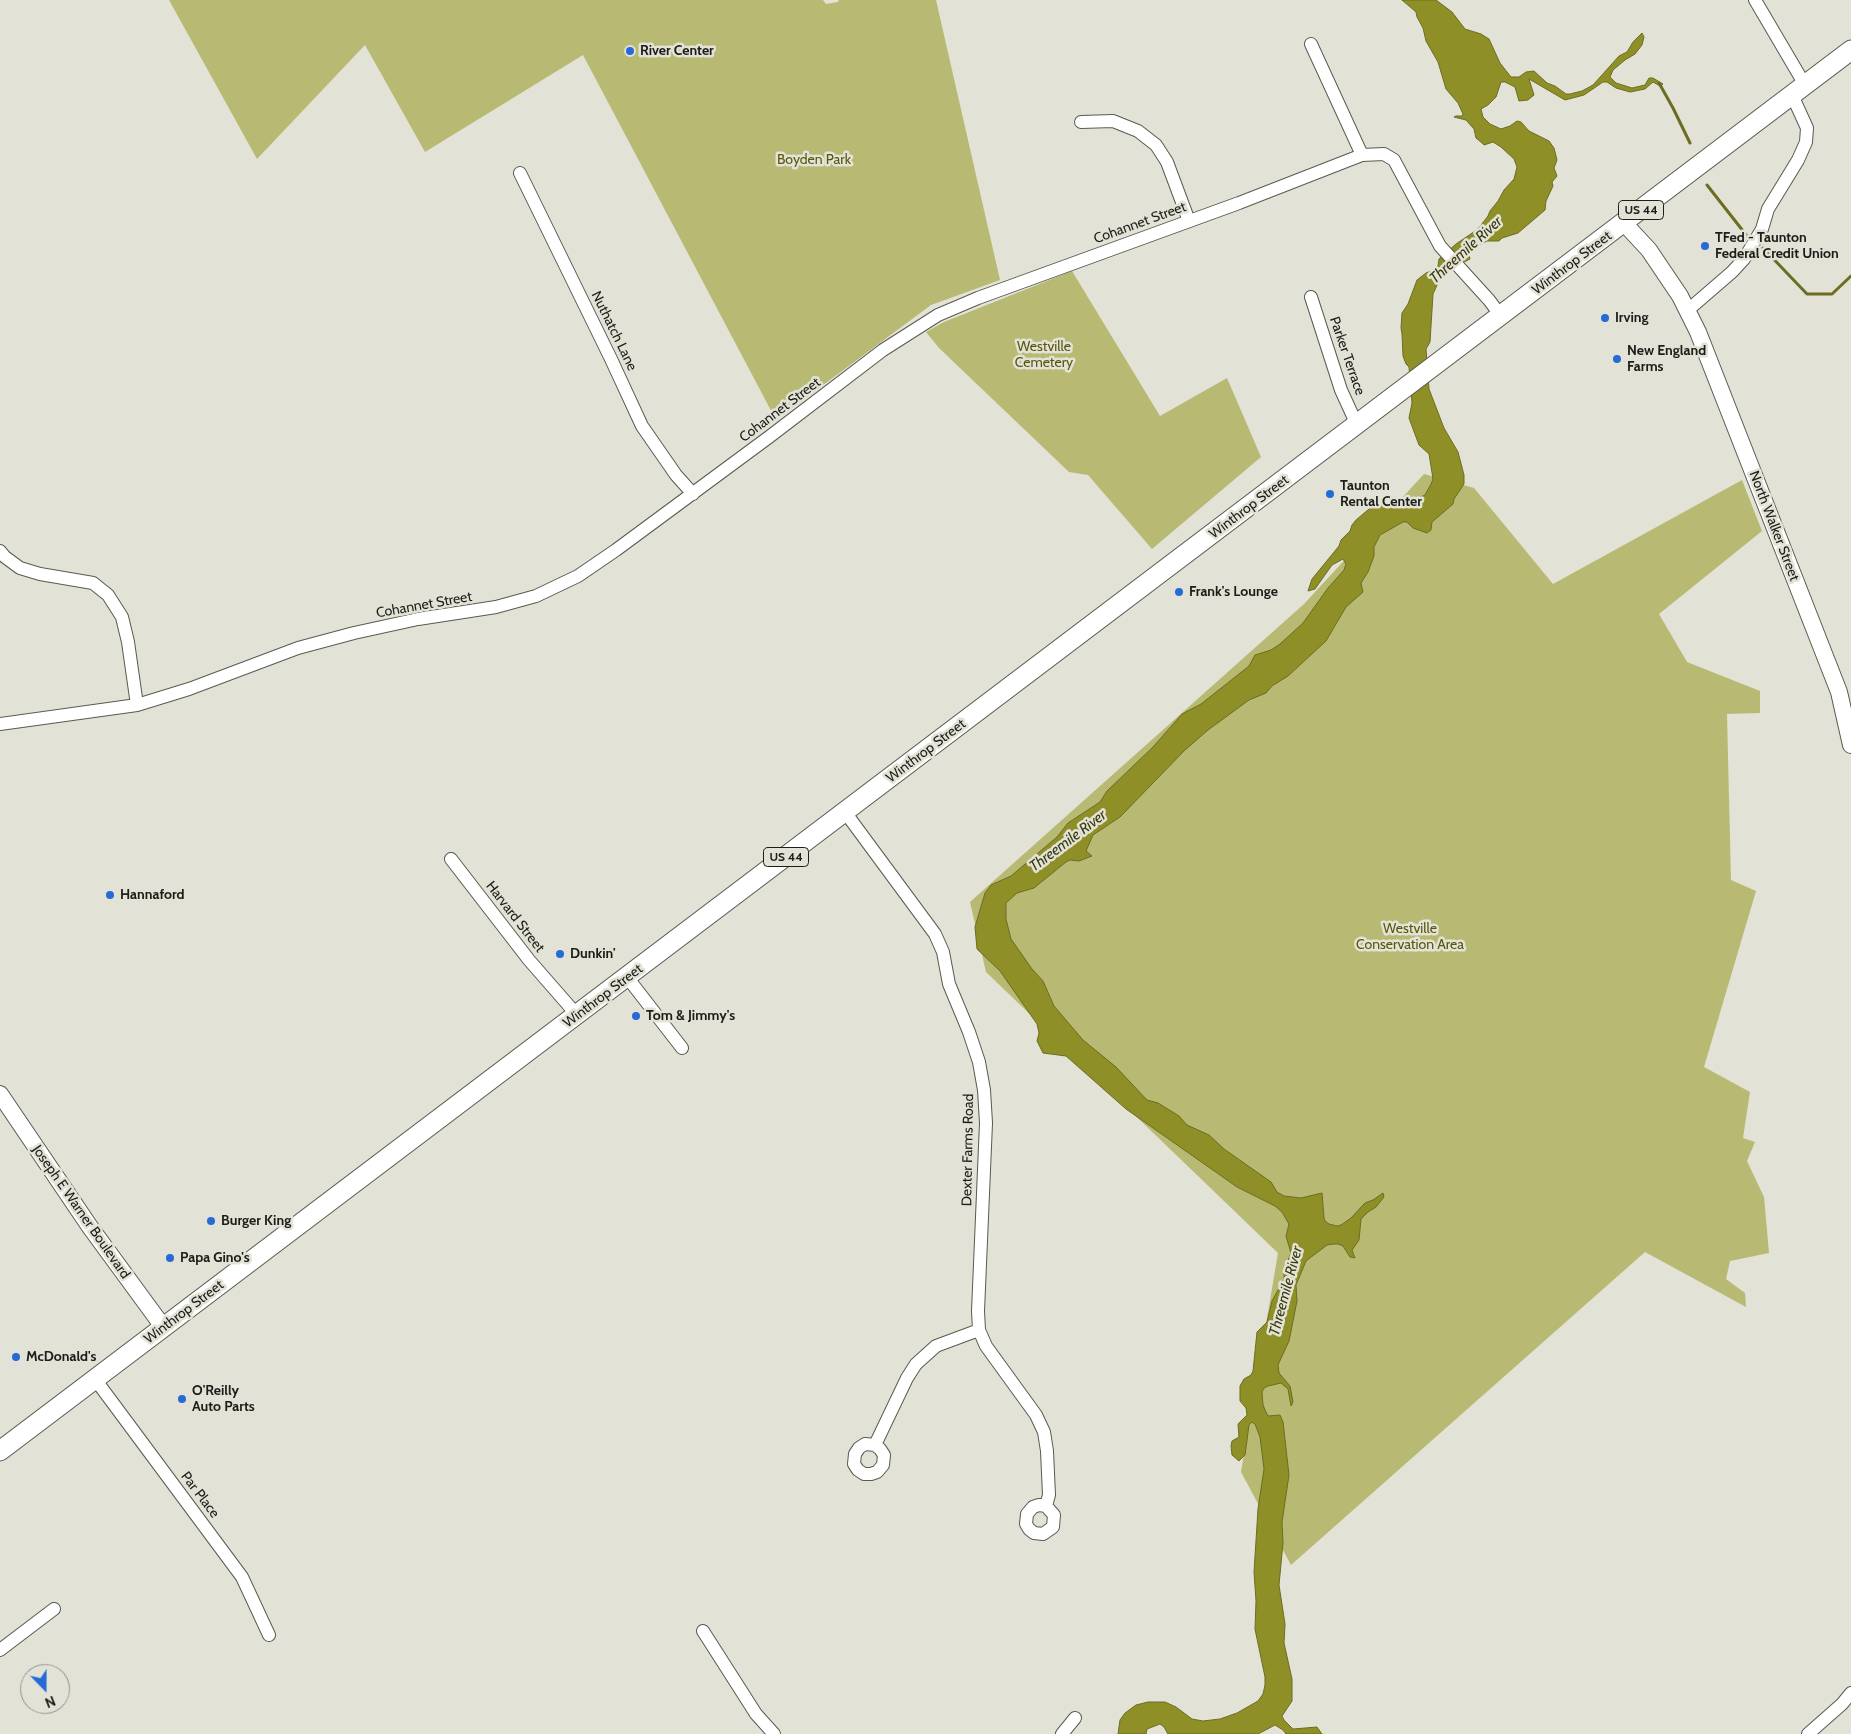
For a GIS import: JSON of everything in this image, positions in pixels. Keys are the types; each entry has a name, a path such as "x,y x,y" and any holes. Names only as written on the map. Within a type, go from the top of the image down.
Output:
{"highway":[{"name":"Winthrop Street","path":"0,1451 1851,50"}],"main road":[{"name":"North Walker Street","path":"1624,223 1649,250 1688,310 1839,692 1851,745"},
{"name":"Joseph E Warner Boulevard","path":"0,1094 90,1227 164,1328"}],"street":[{"path":"1688,310 1732,272 1744,259 1762,228 1768,208 1798,160 1806,142 1807,128 1798,90 1755,0"},
{"path":"1311,44 1362,155"},
{"path":"1081,122 1113,121 1138,131 1156,145 1167,162 1189,221"},
{"name":"Cohannet Street","path":"0,724 137,705 189,689 298,648 418,619 467,613 524,600 578,576 693,494 883,350 938,315 1013,284 1189,221 1362,155 1384,154 1394,160 1443,249 1501,316"},
{"name":"Nuthatch Lane","path":"520,173 642,426 676,475 693,494"},
{"name":"Parker Terrace","path":"1311,297 1341,390 1357,425"},
{"path":"0,551 20,568 40,574 93,583 108,595 122,617 128,642 137,705"},
{"name":"Dexter Farms Road","path":"845,812 935,934 943,952 949,984 970,1032 979,1062 983,1083 986,1123 978,1311 979,1330 986,1346 1036,1415 1044,1432 1049,1489 1046,1506"},
{"name":"Harvard Street","path":"450,859 529,960 577,1015"},
{"path":"627,977 682,1048"},
{"path":"875,1445 907,1378 916,1364 936,1346 979,1330"},
{"name":"Par Place","path":"96,1379 242,1576 269,1635"},
{"path":"0,1650 54,1610"},
{"path":"703,1631 756,1714 774,1734"},
{"path":"1808,1734 1842,1704 1851,1693"},
{"path":"1062,1734 1075,1718"}],"green space":[{"name":"Boyden Park","path":"169,0 823,0 826,4 838,2 839,0 936,0 1000,280 931,305 776,420 583,55 425,152 365,45 257,159"},
{"name":"Westville Cemetery","path":"1072,271 1160,416 1227,378 1261,457 1152,549 1088,475 1069,472 939,348 926,332 944,322"},
{"name":"Westville Conservation Area","path":"1424,474 1474,488 1553,584 1742,480 1762,531 1659,614 1687,662 1760,691 1760,713 1727,714 1731,880 1756,891 1704,1067 1750,1092 1743,1138 1755,1142 1747,1161 1764,1197 1769,1253 1730,1261 1726,1279 1745,1293 1746,1307 1645,1252 1291,1565 1241,1472 1278,1253 986,972 970,902 1304,604"}],"water":[{"name":"Threemile River","path":"1402,0 1436,0 1452,12 1465,29 1481,34 1489,39 1500,63 1511,77 1519,77 1526,72 1534,71 1547,83 1566,94 1582,91 1593,85 1619,56 1627,52 1642,33 1644,37 1642,45 1635,54 1613,70 1610,77 1616,83 1632,88 1645,85 1649,78 1653,78 1663,84 1660,86 1653,82 1645,89 1630,92 1603,82 1584,95 1565,100 1529,79 1534,95 1528,100 1519,101 1515,87 1501,82 1496,97 1481,109 1483,117 1490,124 1501,129 1517,121 1521,122 1529,131 1549,141 1554,148 1557,160 1554,168 1557,176 1552,182 1553,186 1546,201 1545,210 1518,233 1502,238 1499,241 1487,241 1474,248 1469,255 1470,259 1448,270 1438,283 1433,294 1430,342 1426,349 1429,389 1444,428 1458,452 1464,475 1464,484 1454,499 1453,504 1432,522 1431,530 1427,533 1413,528 1407,522 1403,522 1380,535 1374,547 1374,556 1368,572 1361,583 1363,592 1346,607 1326,641 1288,676 1272,686 1266,693 1249,700 1208,730 1185,750 1120,817 1093,835 1086,851 1092,856 1079,861 1070,860 1066,862 1034,888 1017,893 1006,903 1006,919 1011,939 1043,981 1054,1006 1083,1040 1116,1067 1147,1100 1158,1103 1179,1116 1187,1125 1209,1135 1224,1149 1271,1182 1277,1192 1284,1196 1301,1198 1322,1193 1324,1218 1329,1224 1341,1225 1351,1218 1365,1203 1383,1193 1384,1197 1376,1207 1361,1219 1359,1240 1352,1250 1355,1258 1350,1257 1343,1246 1333,1244 1327,1245 1306,1261 1296,1285 1297,1301 1289,1341 1278,1365 1279,1373 1290,1386 1293,1402 1291,1406 1288,1389 1281,1383 1268,1386 1262,1392 1263,1405 1268,1416 1280,1415 1283,1422 1289,1475 1282,1522 1283,1543 1279,1585 1285,1624 1284,1643 1292,1679 1292,1701 1282,1716 1293,1729 1317,1727 1322,1734 1286,1734 1275,1725 1258,1734 1168,1734 1160,1724 1147,1729 1146,1734 1118,1734 1120,1720 1125,1713 1136,1705 1148,1702 1165,1702 1176,1707 1192,1719 1203,1721 1220,1719 1237,1713 1258,1701 1263,1694 1265,1677 1255,1629 1254,1572 1258,1509 1264,1469 1260,1437 1255,1424 1252,1422 1249,1425 1245,1455 1239,1461 1232,1455 1231,1446 1232,1441 1239,1437 1238,1424 1247,1415 1246,1408 1240,1401 1240,1386 1244,1379 1251,1375 1253,1371 1257,1332 1267,1322 1272,1301 1284,1279 1284,1270 1291,1253 1286,1236 1289,1224 1282,1212 1275,1206 1237,1187 1126,1109 1066,1056 1043,1053 1037,1041 1039,1033 1037,1024 1000,971 977,949 975,927 985,893 991,885 1011,876 1057,837 1068,823 1100,802 1107,791 1153,747 1182,714 1201,704 1249,666 1255,655 1271,650 1280,644 1303,623 1328,588 1344,570 1346,564 1343,559 1332,565 1315,589 1308,591 1312,579 1339,546 1341,540 1350,531 1356,520 1369,509 1380,504 1415,500 1425,495 1431,484 1433,479 1429,454 1419,445 1409,418 1412,403 1409,367 1403,356 1402,313 1408,304 1417,280 1434,270 1438,266 1439,259 1456,244 1478,229 1504,190 1514,179 1517,167 1514,159 1501,147 1493,142 1484,145 1476,138 1474,129 1466,120 1454,117 1462,116 1463,114 1458,103 1446,89 1438,62 1426,41 1416,12"}],"waterway":[{"path":"1659,83 1690,143"},
{"path":"1707,185 1747,236"},
{"path":"1763,248 1807,294 1832,294 1851,276"}],"place":[{"name":"River Center","path":"630,51"},
{"name":"TFed - Taunton Federal Credit Union","path":"1705,246"},
{"name":"Irving","path":"1605,318"},
{"name":"New England Farms","path":"1617,359"},
{"name":"Taunton Rental Center","path":"1330,494"},
{"name":"Frank's Lounge","path":"1179,592"},
{"name":"Hannaford","path":"110,895"},
{"name":"Dunkin'","path":"560,954"},
{"name":"Tom & Jimmy's","path":"636,1016"},
{"name":"Burger King","path":"211,1221"},
{"name":"Papa Gino's","path":"170,1258"},
{"name":"McDonald's","path":"16,1357"},
{"name":"O'Reilly Auto Parts","path":"182,1399"}]}
